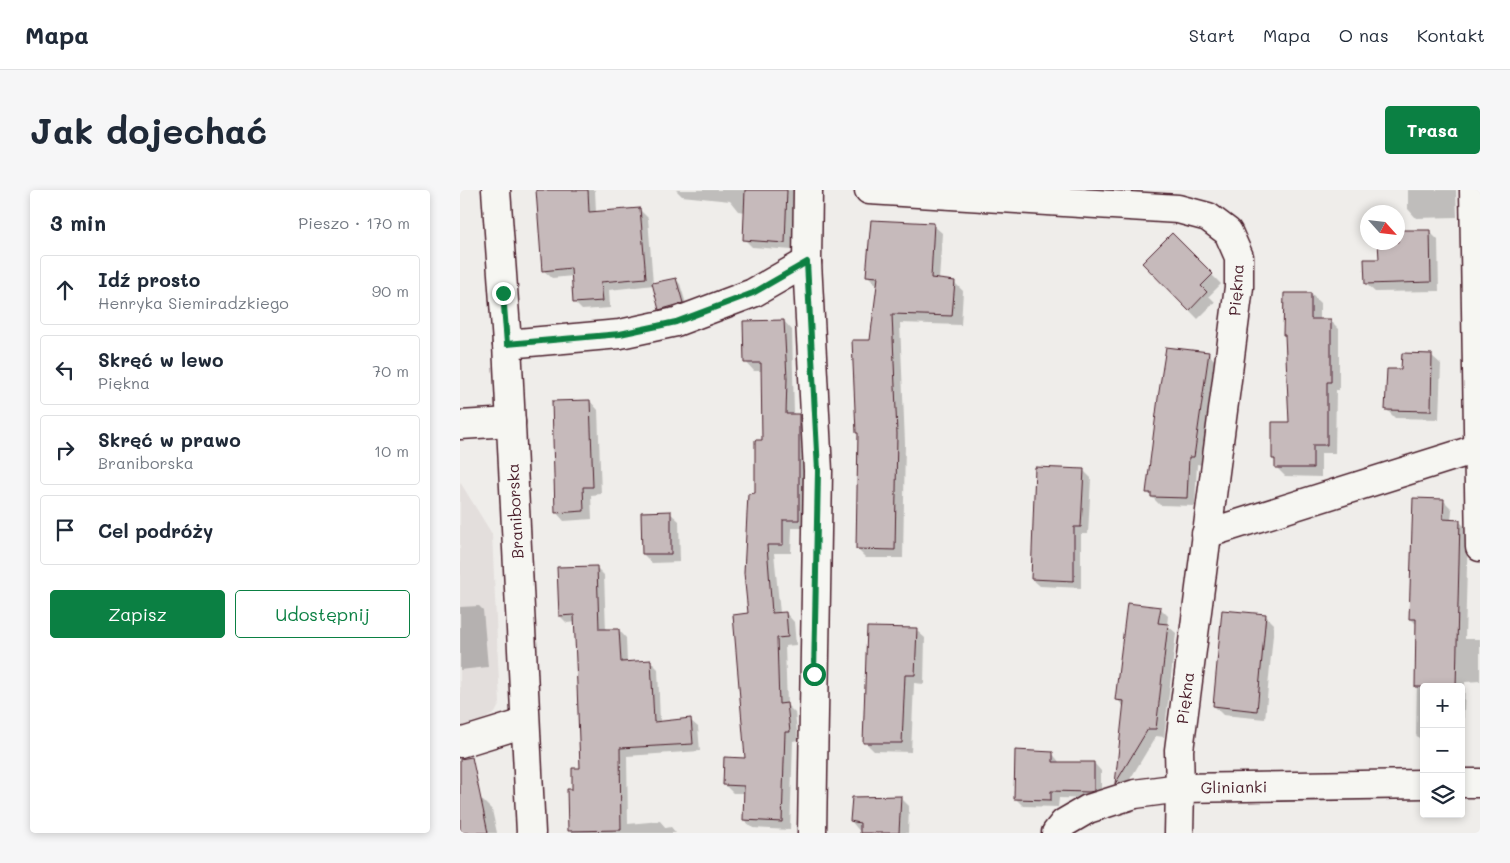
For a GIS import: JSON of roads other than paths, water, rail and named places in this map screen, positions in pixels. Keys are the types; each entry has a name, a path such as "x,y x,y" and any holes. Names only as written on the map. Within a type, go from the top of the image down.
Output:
{"street":[{"name":"Braniborska","path":"496,190 507,344 531,833"},
{"path":"808,190 807,262 818,471 812,833"},
{"name":"Piękna","path":"869,190 1178,210 1208,217 1228,232 1239,258 1239,287 1178,750 1180,788 1178,833"},
{"path":"1474,190 1480,547"},
{"path":"507,344 620,334 676,322 753,293 807,262"},
{"path":"460,425 511,422"},
{"path":"1206,534 1479,448"},
{"path":"460,743 525,723"},
{"path":"1465,783 1480,783"},
{"name":"Glinianki","path":"1056,833 1064,823 1088,809 1135,794 1180,788 1420,784"}]}
